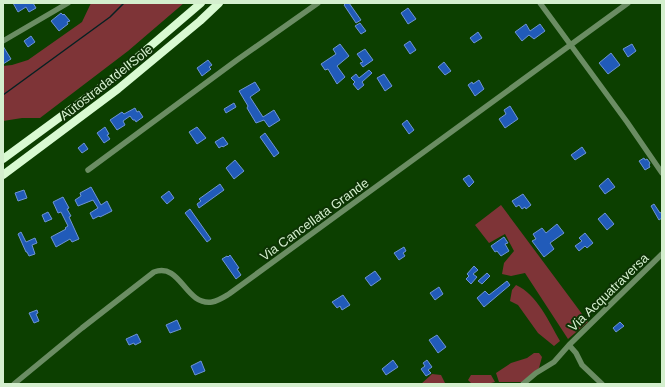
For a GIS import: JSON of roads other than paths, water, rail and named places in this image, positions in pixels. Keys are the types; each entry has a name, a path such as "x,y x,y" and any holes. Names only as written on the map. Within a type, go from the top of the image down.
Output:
{"highway":[{"name":"Autostrada del Sole","path":"3,159 112,79 201,3"},
{"name":"Autostrada del Sole","path":"3,175 118,89 200,21 219,3"}],"street":[{"path":"3,41 68,3"},
{"path":"88,170 237,60 318,3"},
{"path":"540,3 627,122 662,173"},
{"name":"Via Cancellata Grande","path":"14,384 82,328 154,272 163,271 172,273 190,294 203,302 216,301 229,294 628,3"},
{"name":"Via Acquatraversa","path":"523,384 536,373 554,362 569,345 662,254"},
{"path":"569,345 576,353 582,365 602,384"}],"waterway":[{"path":"3,95 110,17 124,3"}]}
